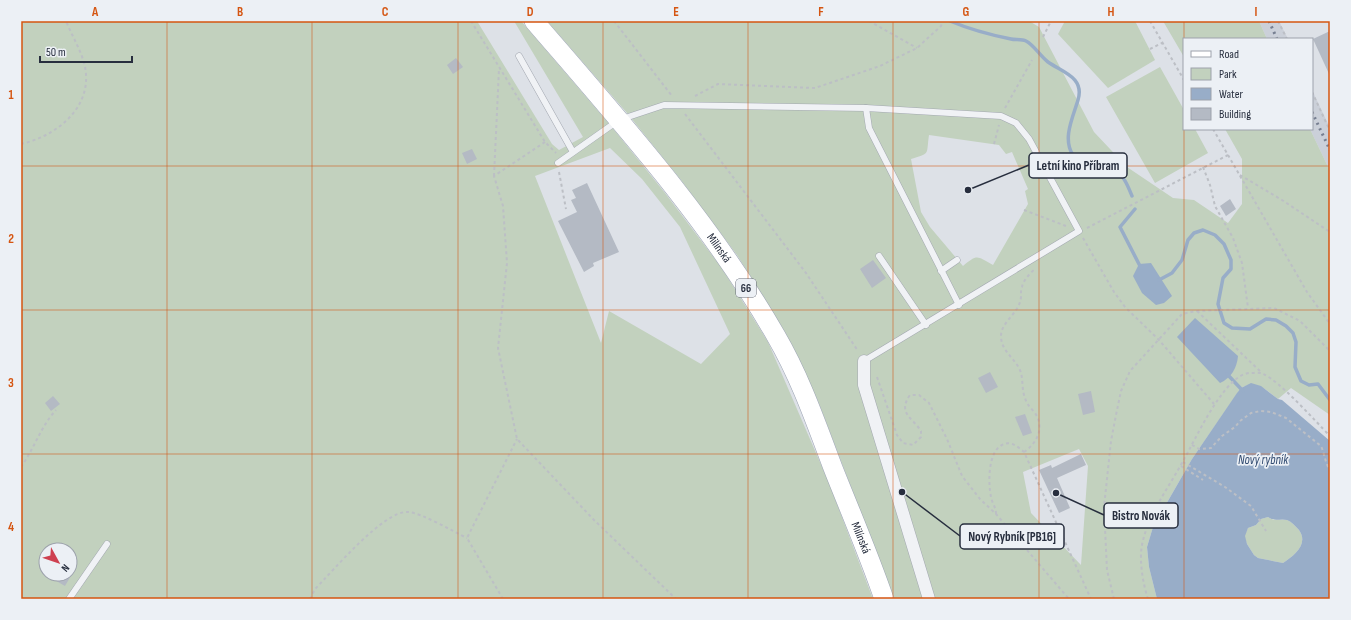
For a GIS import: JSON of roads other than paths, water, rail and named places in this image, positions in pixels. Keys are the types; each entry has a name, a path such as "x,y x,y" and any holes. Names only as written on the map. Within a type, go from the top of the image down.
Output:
{"main road":[{"name":"Milínská","path":"534,21 619,120 729,261 776,337 809,405 884,599"}],"street":[{"path":"864,361 864,385 929,599"}],"lane":[{"path":"519,56 572,152"},
{"path":"560,161 619,120 664,105 678,104 866,108 1001,116 1016,123 1029,139 1079,231 926,325 864,361"},
{"path":"866,108 869,128 959,304"},
{"path":"879,256 926,325"},
{"path":"941,271 957,260"},
{"path":"68,599 107,544"}],"water":[{"path":"1151,263 1172,296 1164,303 1156,305 1142,293 1133,276 1139,264"},
{"path":"1195,318 1238,356 1233,372 1220,383 1177,337"},
{"name":"Nový rybník","path":"1251,383 1261,386 1278,399 1282,400 1330,441 1330,599 1157,599 1149,567 1147,547 1153,527 1192,459 1241,388","holes":["1268,517 1275,520 1289,521 1299,530 1302,535 1299,549 1292,557 1283,563 1258,558 1254,555 1247,544 1245,536 1248,528 1256,525 1261,519"]}],"waterway":[{"path":"950,21 988,34 1026,41 1032,45 1048,62 1071,76 1078,86 1079,92 1068,135 1068,142 1073,155 1081,162 1086,164 1107,166 1116,170 1125,180 1132,196"},
{"path":"1135,209 1120,227 1141,268"},
{"path":"1159,280 1172,273 1182,260 1188,240 1194,233 1203,230 1215,235 1224,244 1231,260 1231,269 1223,278 1218,304 1224,323 1232,328 1250,329 1266,319 1276,320 1286,326 1293,333 1296,342 1295,367 1301,381 1309,385 1318,384 1330,400"},
{"path":"1227,374 1243,391"}],"railway":[{"path":"1269,21 1277,38"},
{"path":"1313,114 1330,150"}],"place":[{"name":"Letní kino Příbram","path":"968,190"},
{"name":"Nový Rybník [PB16]","path":"902,492"},
{"name":"Bistro Novák","path":"1056,493"}]}
